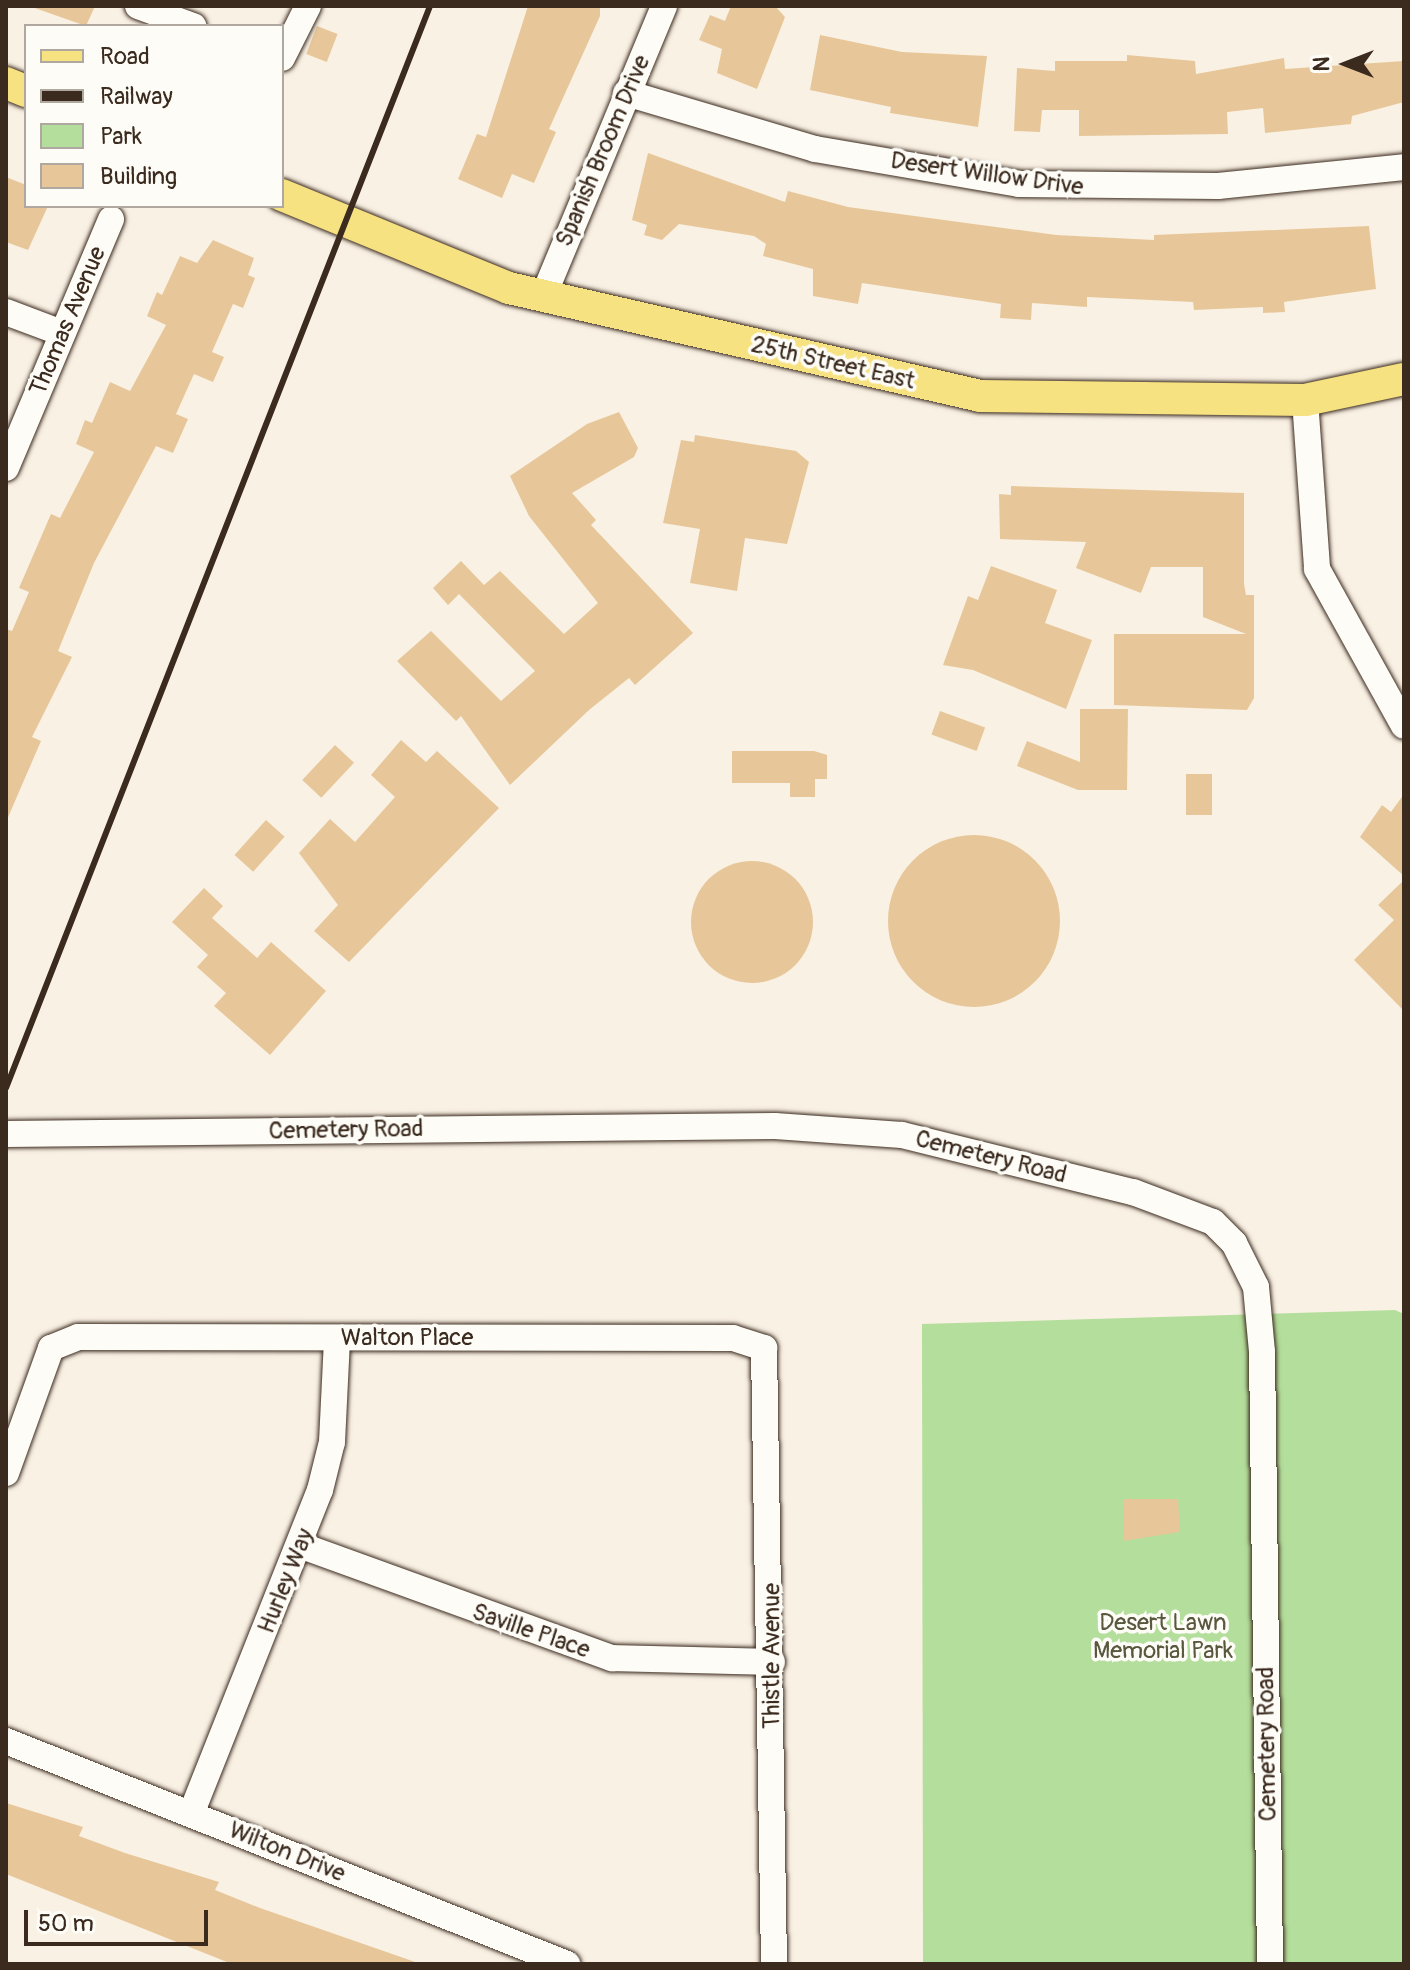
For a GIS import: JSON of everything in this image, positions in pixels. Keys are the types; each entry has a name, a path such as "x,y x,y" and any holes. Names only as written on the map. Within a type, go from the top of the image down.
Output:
{"main road":[{"name":"25th Street East","path":"284,196 543,297 980,396 1305,400 1404,379"}],"street":[{"path":"138,6 188,24"},
{"path":"284,59 308,6"},
{"name":"Spanish Broom Drive","path":"543,297 664,6"},
{"name":"Desert Willow Drive","path":"626,93 815,149 1019,184 1218,186 1404,167"},
{"name":"Thomas Avenue","path":"6,468 111,219"},
{"path":"6,312 62,333"},
{"path":"1305,400 1317,569 1404,726"},
{"name":"Cemetery Road","path":"6,1134 775,1126 902,1135 1133,1192 1213,1222 1234,1243 1256,1287 1262,1352 1270,1964"},
{"name":"Walton Place","path":"6,1473 51,1348 78,1337 733,1338 764,1348"},
{"name":"Hurley Way","path":"191,1814 302,1546 332,1442 337,1338"},
{"name":"Thistle Avenue","path":"764,1348 772,1662 774,1964"},
{"name":"Saville Place","path":"302,1546 612,1658 772,1662"},
{"name":"Wilton Drive","path":"6,1741 567,1964"}],"green space":[{"name":"Desert Lawn Memorial Park","path":"1395,1310 1404,1314 1404,1964 923,1964 922,1324"}],"building":[{"path":"29,6 95,6 87,24"},
{"path":"528,6 600,6 600,16 549,129 556,132 534,183 512,174 502,198 458,179 477,134 486,137"},
{"path":"731,6 775,6 785,17 757,89 717,73 722,49 699,40 710,15 725,21"},
{"path":"317,26 338,34 327,62 306,54"},
{"path":"820,35 902,52 987,56 978,127 890,113 891,107 810,90"},
{"path":"1127,55 1195,61 1196,74 1284,58 1285,69 1404,61 1404,102 1352,116 1351,124 1265,133 1263,108 1227,112 1228,134 1079,136 1079,110 1042,110 1040,132 1014,131 1017,68 1055,71 1055,61 1127,61"},
{"path":"648,153 785,202 788,191 848,207 1056,235 1154,240 1154,235 1369,226 1376,289 1284,302 1285,312 1263,313 1263,307 1194,310 1193,302 1087,297 1087,307 1032,303 1031,320 1000,318 1001,304 862,283 858,304 813,296 813,269 763,256 766,244 754,236 679,224 662,240 644,235 647,225 632,220"},
{"path":"6,177 24,184 24,208 47,208 28,250 6,242"},
{"path":"213,240 254,258 248,275 255,278 243,308 233,304 212,352 224,357 213,382 194,374 176,414 188,419 173,453 156,446 94,563 58,651 72,657 32,737 41,741 6,822 6,629 12,631 29,592 19,588 51,514 60,518 94,452 76,444 85,420 92,423 110,382 130,391 166,325 147,316 157,292 162,295 180,256 197,263"},
{"path":"619,412 638,448 634,457 572,493 596,520 591,525 693,633 635,685 629,678 589,710 510,785 461,716 456,721 397,661 431,631 501,701 535,671 459,594 448,605 433,588 461,561 484,585 500,571 564,634 598,603 529,516 510,476 587,424"},
{"path":"695,435 796,451 809,462 787,544 745,538 737,591 690,583 700,529 663,523 681,440 694,442"},
{"path":"1011,486 1244,493 1244,584 1246,595 1254,595 1254,698 1247,710 1114,705 1114,634 1246,634 1203,617 1203,567 1151,567 1141,593 1076,568 1086,542 1000,539 999,494 1011,495"},
{"path":"991,566 1057,590 1045,623 1092,640 1066,709 973,670 943,665 968,596 978,600"},
{"path":"1080,709 1128,709 1127,790 1078,790 1017,766 1027,741 1080,762"},
{"path":"940,711 985,727 977,751 931,734"},
{"path":"401,740 426,762 437,751 499,808 349,962 314,931 338,905 299,853 330,819 355,842 395,797 371,775"},
{"path":"335,745 354,763 321,798 302,780"},
{"path":"732,751 814,751 827,755 827,779 815,779 815,797 790,797 790,783 732,783"},
{"path":"1186,774 1212,774 1212,815 1186,815"},
{"path":"1404,794 1404,876 1360,837 1382,805 1391,812"},
{"path":"266,820 285,837 253,872 235,855"},
{"path":"974,835 1007,842 1035,860 1053,888 1060,921 1053,954 1035,982 1007,1000 974,1007 941,1000 913,982 895,954 888,921 895,888 913,860 941,842"},
{"path":"752,861 775,866 795,879 808,899 813,922 808,945 795,965 775,978 752,983 729,978 709,965 696,945 691,922 696,899 709,879 729,866"},
{"path":"1404,880 1404,1011 1354,960 1394,920 1378,905"},
{"path":"204,888 223,906 212,918 257,958 271,942 326,991 270,1055 214,1006 226,993 197,967 208,955 172,922"},
{"path":"1123,1499 1178,1499 1180,1532 1123,1541"},
{"path":"6,1803 83,1827 79,1836 219,1882 215,1890 260,1908 421,1964 232,1964 6,1874"}],"railway":[{"path":"6,1088 430,6"}]}
